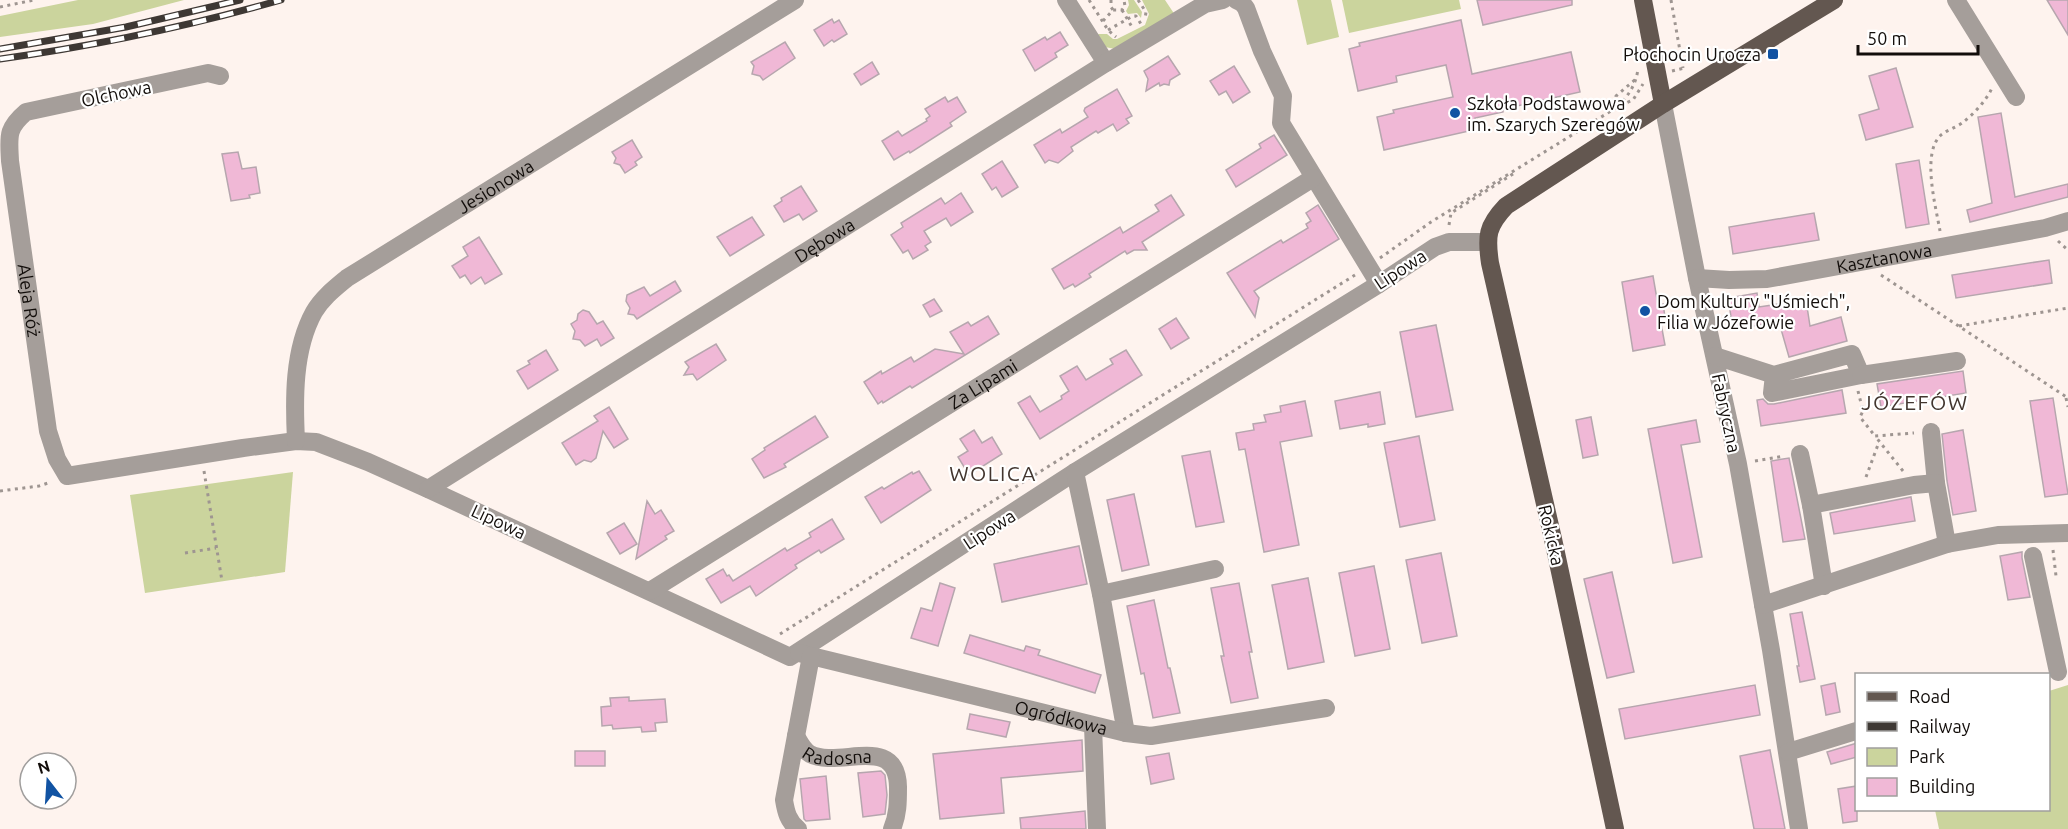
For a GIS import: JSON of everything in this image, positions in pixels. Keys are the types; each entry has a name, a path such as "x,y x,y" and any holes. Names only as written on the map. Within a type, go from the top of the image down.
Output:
{"main road":[{"name":"Fabryczna","path":"1643,0 1652,77 1663,104"},
{"path":"1487,242 1489,228 1506,206 1663,104 1693,88 1834,0"},
{"name":"Rokicka","path":"1487,242 1615,829"}],"street":[{"name":"Jesionowa","path":"297,441 294,402 303,342 315,311 329,293 347,278 795,0"},
{"path":"1066,0 1106,63"},
{"name":"Dębowa","path":"429,489 1106,63 1205,4 1223,0"},
{"path":"1956,0 2016,97"},
{"path":"1239,1 1246,8 1262,51 1283,96 1281,123 1379,284"},
{"name":"Olchowa","path":"14,122 26,112 208,73 220,76"},
{"name":"Fabryczna","path":"1663,104 1697,278 1738,464 1788,752 1799,829"},
{"name":"Aleja Róż","path":"14,122 9,136 10,161 48,431 57,459 67,476"},
{"name":"Za Lipami","path":"650,591 1313,178"},
{"name":"Kasztanowa","path":"1697,278 1767,279 2045,228 2068,220"},
{"name":"Lipowa","path":"67,476 201,454 297,441 316,442 429,489 790,657 805,654 1076,472 1435,247 1453,242 1487,242"},
{"path":"1715,356 1774,375 1852,354 1858,376 1958,362"},
{"path":"1931,432 1936,483 1947,544"},
{"path":"1800,453 1824,586"},
{"path":"1076,472 1126,733"},
{"path":"1811,505 1914,485 1936,483"},
{"path":"1763,605 1947,544 1998,535 2068,533"},
{"path":"2033,556 2058,672"},
{"path":"1101,594 1215,569"},
{"name":"Ogródkowa","path":"805,654 1093,726 1151,736 1326,708"},
{"name":"Radosna","path":"798,829 786,813 784,800 796,735 805,654"},
{"path":"1093,726 1097,829"},
{"path":"1788,752 1855,732"},
{"name":"Radosna","path":"796,735 809,753 819,757 867,756 882,758 892,764 897,771 898,807 892,829"}],"path":[{"path":"0,7 34,0"},
{"path":"1089,0 1106,31 1117,37 1119,35"},
{"path":"1111,0 1113,10"},
{"path":"1122,10 1125,6 1124,0"},
{"path":"1126,31 1142,24 1145,19 1146,12 1138,0"},
{"path":"1671,0 1683,68 1693,88"},
{"path":"1102,21 1113,10 1122,10"},
{"path":"1122,10 1132,27"},
{"path":"1106,31 1136,16 1142,24"},
{"path":"1453,242 1449,226 1451,213 1619,105 1625,100 1637,78 1639,67"},
{"path":"1619,105 1616,96 1640,75 1652,77 1683,68"},
{"path":"1943,247 1931,172 1932,150 1940,136 1962,123 1990,93 1998,68"},
{"path":"1619,105 1633,100 1652,77"},
{"path":"763,644 1368,266 1431,222 1608,113"},
{"path":"1862,262 2067,398 2068,407"},
{"path":"1957,326 2068,308"},
{"path":"1858,376 1863,411 1860,417 1914,485"},
{"path":"1875,436 1931,432"},
{"path":"1859,495 1879,442"},
{"path":"1738,464 1800,453"},
{"path":"201,454 222,581"},
{"path":"0,491 39,486 67,476"},
{"path":"185,553 216,548"}],"green space":[{"path":"78,0 184,0 93,24 0,37 0,16"},
{"path":"1128,0 1134,0 1142,12 1141,18 1137,13 1128,14 1126,11 1129,5"},
{"path":"1142,0 1165,0 1175,15 1115,49 1105,47 1098,34 1107,34 1117,39 1145,25 1149,14"},
{"path":"1297,0 1331,0 1339,37 1307,45"},
{"path":"1342,0 1459,0 1461,9 1349,33"},
{"path":"293,472 285,572 145,593 130,495"},
{"path":"2068,685 2068,829 1939,829 1935,811 2050,811 2050,691"}],"building":[{"path":"1477,0 1572,0 1572,5 1483,25"},
{"path":"2047,0 2068,0 2068,35"},
{"path":"832,19 834,23 839,20 847,34 824,46 814,30"},
{"path":"1461,20 1472,74 1571,52 1580,92 1503,109 1503,112 1475,118 1478,129 1384,150 1377,117 1394,113 1393,110 1453,97 1446,65 1396,76 1397,82 1358,91 1349,49 1360,46 1359,43"},
{"path":"1060,32 1068,45 1055,53 1057,57 1035,71 1023,50 1045,37 1047,40"},
{"path":"785,42 795,58 763,80 760,76 752,74 754,66 751,62"},
{"path":"1168,56 1180,74 1170,80 1169,85 1160,86 1159,83 1146,91 1148,79 1144,71"},
{"path":"872,62 879,74 861,85 854,74"},
{"path":"1234,66 1250,92 1233,103 1226,91 1219,95 1210,81"},
{"path":"1896,68 1913,127 1866,140 1859,115 1879,109 1869,76"},
{"path":"1117,89 1132,116 1126,119 1129,123 1117,131 1113,124 1098,133 1096,131 1071,147 1073,151 1058,163 1049,160 1045,163 1034,145 1060,129 1062,133 1088,117 1084,111 1085,108"},
{"path":"945,97 948,102 957,97 966,112 950,123 952,126 910,153 909,151 894,160 882,141 898,131 902,136 927,121 926,119 930,116 925,109"},
{"path":"2001,113 2015,197 2068,184 2068,197 1970,222 1967,210 1992,203 1978,117"},
{"path":"1274,135 1287,155 1236,187 1226,170 1261,148 1259,144"},
{"path":"632,140 642,157 635,162 637,165 625,173 620,165 614,163 616,158 612,152"},
{"path":"238,152 242,169 256,167 260,193 249,195 250,198 231,201 222,154"},
{"path":"1919,160 1929,224 1906,228 1896,164"},
{"path":"1002,161 1018,187 1002,197 996,187 992,190 982,174"},
{"path":"801,186 817,211 803,220 799,214 784,222 774,206 782,201 781,198"},
{"path":"961,193 973,212 951,226 946,218 924,231 931,242 925,246 928,250 913,259 908,250 903,253 891,235 903,227 901,223 941,198 945,204"},
{"path":"1171,195 1184,215 1142,242 1147,250 1134,250 1127,254 1125,251 1089,274 1091,277 1075,287 1073,284 1064,289 1052,269 1120,227 1123,233 1159,211 1155,205"},
{"path":"1318,205 1339,239 1254,291 1259,298 1255,317 1227,273 1281,240 1283,243 1308,228 1306,224 1311,221 1306,213"},
{"path":"1814,213 1819,240 1733,254 1729,227"},
{"path":"752,217 764,235 730,256 717,237"},
{"path":"479,237 502,274 485,284 481,277 471,284 465,275 460,278 452,266 468,256 463,247"},
{"path":"2049,260 2052,283 1956,298 1952,275"},
{"name":"Dom Kultury \"Uśmiech\", Filia w Józefowie","path":"1653,276 1658,305 1663,304 1665,317 1660,318 1665,345 1633,351 1622,282"},
{"path":"675,281 681,291 637,319 634,315 628,314 630,308 626,301 627,295 644,287 650,296"},
{"path":"1757,293 1759,307 1806,300 1810,326 1841,317 1847,341 1789,357 1779,322 1733,329 1728,298"},
{"path":"934,299 942,311 930,317 923,305"},
{"path":"583,310 589,312 597,324 603,321 614,338 601,346 597,339 585,346 580,340 573,339 575,331 571,324 577,320 578,314"},
{"path":"988,316 999,334 912,388 910,386 878,404 864,382 911,357 914,362 935,349 964,354 950,332 968,322 971,326"},
{"path":"1176,318 1189,338 1171,349 1159,329"},
{"path":"1436,325 1453,410 1416,417 1400,332"},
{"path":"716,344 726,360 697,380 693,374 684,375 689,367 685,362"},
{"path":"546,350 558,370 528,389 517,371 530,364 528,361"},
{"path":"1126,350 1142,375 1040,439 1018,403 1030,396 1040,412 1062,399 1061,396 1069,391 1060,376 1077,366 1086,380 1113,364 1110,359"},
{"path":"1963,371 1966,393 1881,407 1877,384"},
{"path":"1842,390 1846,413 1761,426 1757,400 1763,399 1768,404 1774,404"},
{"path":"1380,392 1385,424 1368,427 1368,424 1340,429 1335,401"},
{"path":"2053,398 2068,494 2045,497 2030,401"},
{"path":"1305,401 1312,436 1280,442 1299,545 1264,552 1245,449 1239,450 1236,433 1254,430 1253,424 1266,422 1264,415 1281,412 1280,406"},
{"path":"609,407 628,439 614,448 603,431 596,458 591,462 584,460 576,465 562,443 598,421 594,416"},
{"path":"815,416 828,437 784,464 786,467 764,478 752,459 765,450 764,448"},
{"path":"1591,417 1598,455 1583,458 1576,420"},
{"path":"1696,420 1700,442 1681,445 1702,557 1673,563 1648,429"},
{"path":"974,430 982,443 992,437 1002,454 969,475 958,457 968,451 960,439"},
{"path":"1963,430 1976,511 1953,515 1942,434"},
{"path":"1419,436 1435,520 1400,527 1384,443"},
{"path":"1210,451 1224,522 1196,527 1182,456"},
{"path":"1789,458 1805,539 1783,542 1771,461"},
{"path":"919,471 931,490 881,523 865,497 882,487 884,489 912,472 913,474"},
{"path":"1134,494 1149,565 1122,571 1107,500"},
{"path":"1911,497 1915,521 1834,534 1830,513"},
{"path":"647,501 655,514 661,510 674,531 665,536 667,539 636,559"},
{"path":"832,519 844,539 821,553 819,550 795,565 797,568 756,596 750,586 721,603 706,579 723,569 733,581 785,548 787,551 811,537 809,533"},
{"path":"624,523 637,544 620,554 607,533"},
{"path":"1079,546 1087,584 1002,602 994,564"},
{"path":"2022,552 2030,597 2008,600 2000,556"},
{"path":"1441,553 1457,636 1422,643 1406,560"},
{"path":"1374,566 1390,649 1355,656 1339,573"},
{"path":"1612,572 1634,672 1607,678 1584,579"},
{"path":"1308,578 1324,662 1288,669 1272,585"},
{"path":"940,583 955,588 938,646 911,638 921,608 932,611"},
{"path":"1239,583 1258,698 1231,703 1211,588"},
{"path":"1154,600 1180,713 1153,718 1127,606"},
{"path":"1802,612 1815,679 1800,682 1790,614"},
{"path":"970,635 1024,651 1026,646 1040,650 1038,655 1101,675 1095,693 964,653"},
{"path":"1835,683 1840,712 1826,715 1821,686"},
{"path":"1755,685 1760,715 1625,739 1619,709"},
{"path":"629,697 629,701 665,699 667,722 655,723 656,731 642,732 641,727 613,729 612,725 602,726 601,707 611,706 610,698"},
{"path":"970,714 1010,722 1006,737 967,729"},
{"path":"1082,740 1083,771 1001,778 1004,813 940,819 933,754"},
{"path":"1855,744 1855,758 1831,764 1827,752"},
{"path":"1770,750 1785,829 1754,829 1740,756"},
{"path":"575,751 605,751 605,766 575,766"},
{"path":"1169,753 1174,779 1151,784 1146,757"},
{"path":"881,771 885,775 887,795 885,814 863,817 858,773"},
{"path":"826,776 830,819 806,821 800,779"},
{"path":"1855,786 1857,821 1843,823 1838,789"},
{"path":"1085,811 1086,829 1021,829 1020,818"}],"railway":[{"path":"0,49 126,27 240,0"},
{"path":"0,59 142,34 281,0"}],"place":[{"name":"Płochocin Urocza","path":"1773,54"},
{"name":"Szkoła Podstawowa im. Szarych Szeregów","path":"1455,113"},
{"name":"Dom Kultury \"Uśmiech\", Filia w Józefowie","path":"1645,311"}],"district":[{"name":"JÓZEFÓW","path":"1915,402"},
{"name":"WOLICA","path":"993,473"}]}
